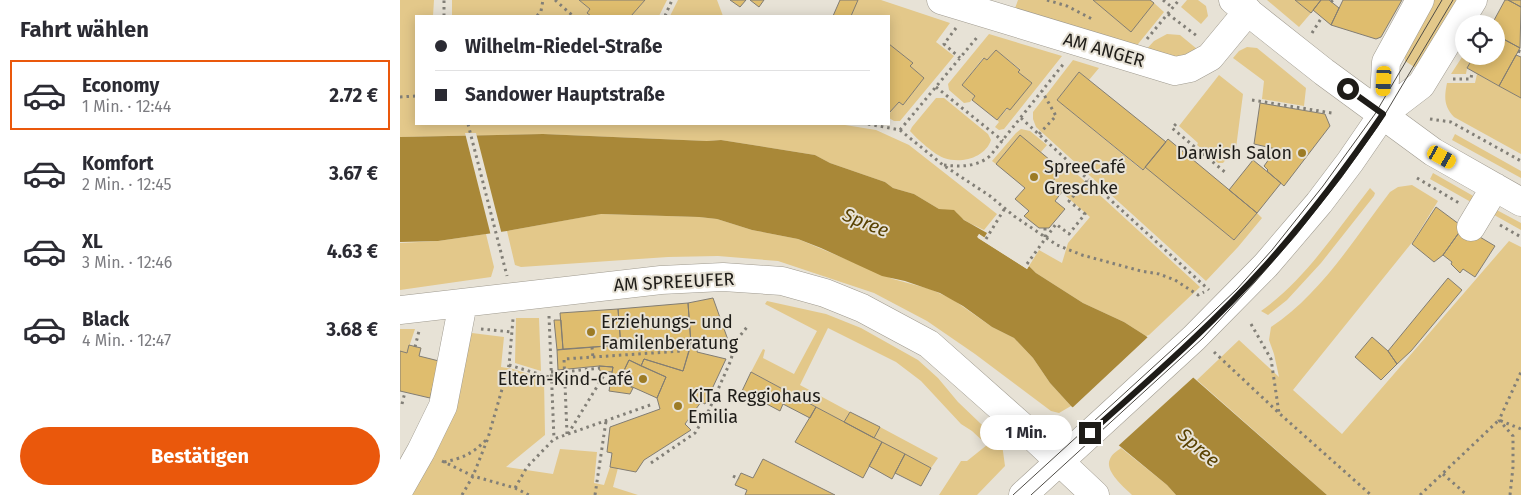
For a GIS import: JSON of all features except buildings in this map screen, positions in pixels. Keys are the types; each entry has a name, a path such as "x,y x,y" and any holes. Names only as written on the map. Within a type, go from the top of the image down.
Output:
{"street":[{"name":"AM ANGER","path":"941,0 1175,71 1190,68 1210,57 1240,6"},
{"path":"1383,114 1386,62 1420,0"},
{"path":"1022,495 1066,455 1204,345 1266,265 1319,203 1383,114 1421,85 1473,0"},
{"path":"1240,6 1324,72 1433,152 1521,202"},
{"path":"1471,227 1495,187"},
{"name":"AM SPREEUFER","path":"410,317 463,302 661,280 723,276 782,282 825,293 862,308 929,344 1066,455 1095,495"},
{"path":"401,484 421,451 443,406 463,302"}],"path":[{"path":"444,0 444,15"},
{"path":"538,15 542,11 543,0"},
{"path":"665,15 672,0"},
{"path":"1163,0 1173,8"},
{"path":"1145,42 1179,0"},
{"path":"558,1 572,15"},
{"path":"1168,14 1198,37"},
{"path":"1307,40 1322,17"},
{"path":"960,58 944,44 961,21"},
{"path":"900,130 980,34"},
{"path":"943,165 966,166 985,160 1003,141 1065,62"},
{"path":"1452,79 1471,79 1472,72"},
{"path":"936,87 1003,141"},
{"path":"1039,134 1056,116 1042,91"},
{"path":"400,98 415,96"},
{"path":"1252,100 1332,113"},
{"path":"881,125 900,130 943,165 990,196 1057,245 1082,255 1159,274 1175,280 1198,295 1209,290 1021,118"},
{"path":"1451,122 1521,161"},
{"path":"1176,124 1172,128 1226,173"},
{"path":"462,495 473,476 488,438 509,365 512,332 511,296 468,125"},
{"path":"1027,264 1056,224 1068,234 1085,214 1069,201 1088,180"},
{"path":"986,239 1005,208"},
{"path":"1045,228 1046,238"},
{"path":"549,310 554,439"},
{"path":"410,317 415,347"},
{"path":"1251,324 1271,359 1280,414"},
{"path":"651,463 695,433 709,410 731,360 735,342 747,326"},
{"path":"476,329 512,332"},
{"path":"1204,345 1371,495"},
{"path":"592,347 593,358"},
{"path":"568,434 564,360 682,351"},
{"path":"509,365 552,378"},
{"path":"572,371 600,368"},
{"path":"551,372 558,372"},
{"path":"568,434 606,372"},
{"path":"1420,495 1499,420 1521,372"},
{"path":"402,404 405,392"},
{"path":"515,488 527,467 554,439 653,404"},
{"path":"1499,420 1521,429"},
{"path":"1499,420 1513,436 1513,467 1510,495"},
{"path":"595,495 606,421"},
{"path":"444,462 465,457 488,438"},
{"path":"438,459 473,476 515,488 529,495"},
{"path":"1443,474 1467,495"},
{"path":"733,476 738,479"}],"shaded area":[{"path":"400,0 434,0 433,15 415,15 415,125 845,125 876,130 909,145 997,214 984,230 965,220 956,212 939,209 914,194 893,188 885,182 830,163 815,155 721,140 543,134 400,137"},
{"path":"452,0 579,0 590,9 587,13 590,15 452,15"},
{"path":"645,0 667,0 660,15 632,15"},
{"path":"678,0 717,0 723,15 670,15"},
{"path":"857,0 881,0 950,23 936,42 954,56 900,121 890,119 890,113 899,102 903,105 924,78 910,66 913,63 890,45 890,15 851,15"},
{"path":"1018,0 1093,0 1131,31 1154,3 1164,12 1134,49 1013,14"},
{"path":"1187,0 1198,0 1206,6 1208,16 1201,24 1181,7"},
{"path":"1267,0 1295,0 1311,13 1299,27"},
{"path":"1434,0 1463,0 1416,68 1405,61 1405,55"},
{"path":"989,34 1062,56 1004,129 999,130 995,127 999,122 997,120 1032,83 1018,72 1020,69 996,50 987,60 983,58 962,85 975,96 970,102 964,103 949,90 948,84"},
{"path":"1167,34 1180,35 1197,49 1177,60 1166,59 1144,52 1154,41"},
{"path":"1247,47 1257,48 1306,88 1304,106 1262,99 1264,81 1233,58 1239,51"},
{"path":"1073,60 1099,68 1089,80 1079,72 1057,100 1142,170 1146,167 1234,240 1257,213 1262,218 1206,281 1036,127 1033,112"},
{"path":"1457,65 1468,65 1466,74 1451,74"},
{"path":"1477,74 1521,98 1521,154 1454,117 1448,109 1445,97 1447,83 1475,83"},
{"path":"1219,75 1243,94 1236,148 1223,163 1218,163 1179,126"},
{"path":"936,98 944,98 988,134 991,140 984,151 965,160 951,160 936,154 910,131"},
{"path":"1021,129 1030,131 1047,145 1041,152 996,164 992,161 1016,133"},
{"path":"1455,134 1521,171 1521,178 1452,140"},
{"path":"1067,165 1200,287 1149,335 1146,336 1124,322 1083,303 1036,273 1029,266 1039,250 1062,263 1068,243 1090,217 1051,183"},
{"path":"1433,173 1475,197 1478,206 1430,179"},
{"path":"1412,185 1438,201 1414,240 1293,390 1342,434 1509,241 1521,247 1521,495 1327,495 1197,380 1239,340 1279,377 1269,340 1271,327 1305,299 1336,265 1390,192 1398,187"},
{"path":"1370,188 1375,193 1374,196 1321,263 1287,300 1268,315 1261,311 1277,299 1306,270"},
{"path":"1493,208 1521,223 1521,230 1487,211"},
{"path":"600,214 717,219 752,230 798,239 893,279 930,289 952,299 992,327 1014,338 1033,358 1050,383 1071,406 1059,413 1051,411 927,321 874,293 778,261 718,256 668,257 521,267 515,265 507,231"},
{"path":"486,234 494,267 491,277 400,290 400,243 438,241"},
{"path":"767,301 826,314 861,328 918,360 1002,444 1005,466 977,495 939,495 961,461 967,461 987,445 961,424 921,381 896,362 828,328 800,385 850,412 844,422 751,372 763,349 765,350 763,358 794,374 817,331 765,304"},
{"path":"516,318 539,318 541,371 515,363"},
{"path":"400,329 415,329 407,353 400,351"},
{"path":"472,333 504,337 501,367 544,379 545,435 506,467 553,474 560,449 597,452 594,483 604,485 610,467 618,468 613,487 638,495 405,495"},
{"path":"880,427 938,458 931,468 874,438"},
{"path":"1121,448 1167,485 1176,495 1132,495 1112,474 1110,469 1111,457"}],"water":[{"name":"Spree","path":"543,134 721,140 815,155 830,163 885,182 893,188 914,194 939,209 954,210 964,220 987,233 984,238 979,234 978,238 1027,269 1029,266 1036,273 1083,303 1124,322 1146,336 1327,495 1176,495 1167,485 1071,406 1050,383 1033,358 1014,338 992,327 963,306 940,293 905,281 882,276 798,239 752,230 717,219 601,214 438,241 400,242 400,137"}],"pier":[{"path":"465,133 476,133 502,235 491,236"},
{"path":"979,234 1029,266 1027,269 977,237"},
{"path":"1149,336 1196,375 1117,447 1071,409"}],"tram line":[{"path":"1013,495 1196,328 1237,289 1272,250 1323,186 1375,114 1442,0"},
{"path":"1031,495 1203,338 1296,235 1341,178 1378,126 1453,0"}],"place":[{"name":"Darwish Salon","path":"1302,153"},
{"name":"SpreeCafé Greschke","path":"1034,177"},
{"name":"Erziehungs- und Familenberatung","path":"591,332"},
{"name":"Eltern-Kind-Café","path":"643,379"},
{"name":"KiTa Reggiohaus Emilia","path":"678,406"}],"route":[{"path":"1090,433 1228,306 1319,203 1350,162 1383,114 1348,89"}]}
